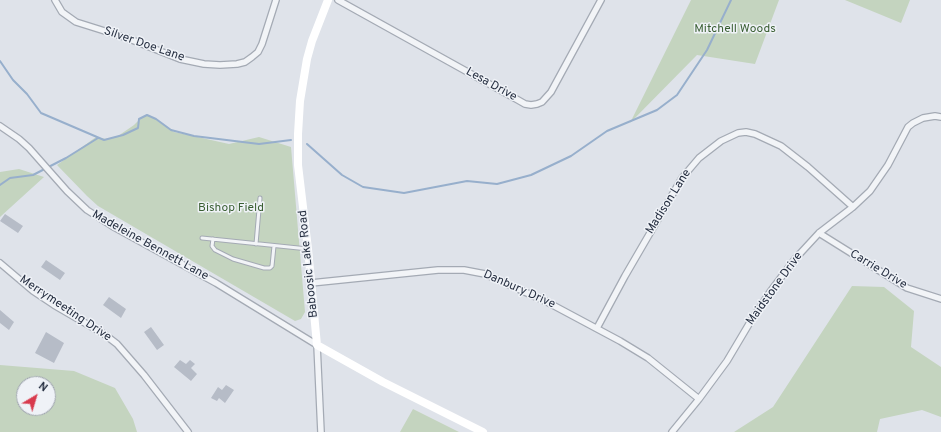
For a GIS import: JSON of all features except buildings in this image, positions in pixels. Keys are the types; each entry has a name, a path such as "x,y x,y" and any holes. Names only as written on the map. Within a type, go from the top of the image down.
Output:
{"street":[{"name":"Silver Doe Lane","path":"55,0 62,12 76,22 127,38 171,56 204,64 220,65 245,62 258,52 276,0"},
{"name":"Baboosic Lake Road","path":"318,345 298,165 298,140 300,101 307,59 312,41 328,0"},
{"name":"Lesa Drive","path":"338,0 525,104 532,105 542,102 551,92 601,0"},
{"name":"Maidstone Drive","path":"672,432 700,399 727,361 749,324 785,271 819,233 853,207 870,191 896,152 908,127 923,118 935,116 941,117"},
{"name":"Madeleine Bennett Lane","path":"0,126 29,148 67,191 88,210 112,226 216,283 318,345"},
{"name":"Madison Lane","path":"597,328 625,276 682,178 698,158 725,139 738,133 746,132 755,134 781,146 808,167 853,207"},
{"name":"Carrie Drive","path":"819,233 907,288 941,299"},
{"name":"Merrymeeting Drive","path":"0,263 38,294 104,334 117,344 144,375 188,432"},
{"name":"Danbury Drive","path":"312,282 438,270 464,270 485,274 513,286 597,328 648,358 700,399"},
{"path":"318,345 321,432"},
{"path":"318,345 383,382 484,432"}],"lane":[{"path":"256,244 260,198"},
{"path":"202,238 308,249"},
{"path":"213,239 212,246 214,250 233,259 264,268 270,268 274,262 274,246"}],"green space":[{"name":"Mitchell Woods","path":"691,0 779,0 755,64 697,55 630,123"},
{"path":"845,0 910,0 901,23"},
{"name":"Bishop Field","path":"149,115 174,132 229,144 259,137 291,147 305,312 301,319 295,321 98,206 57,165 96,137 106,139 118,136 134,125 142,117"},
{"path":"19,169 44,177 0,217 0,172"},
{"path":"852,286 884,287 914,311 911,347 941,367 941,417 922,410 880,419 877,432 734,432 773,407"},
{"path":"0,365 74,371 115,388 133,419 137,432 0,432"},
{"path":"413,409 459,432 400,432"}],"waterway":[{"path":"307,144 342,175 363,187 404,193 467,181 497,184 531,175 571,156 607,131 657,110 677,95 707,50 731,0"},
{"path":"0,61 13,80 27,94 41,113 104,140 123,135 138,128 139,119 147,115 156,119 171,130 194,136 259,144 291,140"},
{"path":"0,185 10,178 33,175 66,158 98,138"}]}
